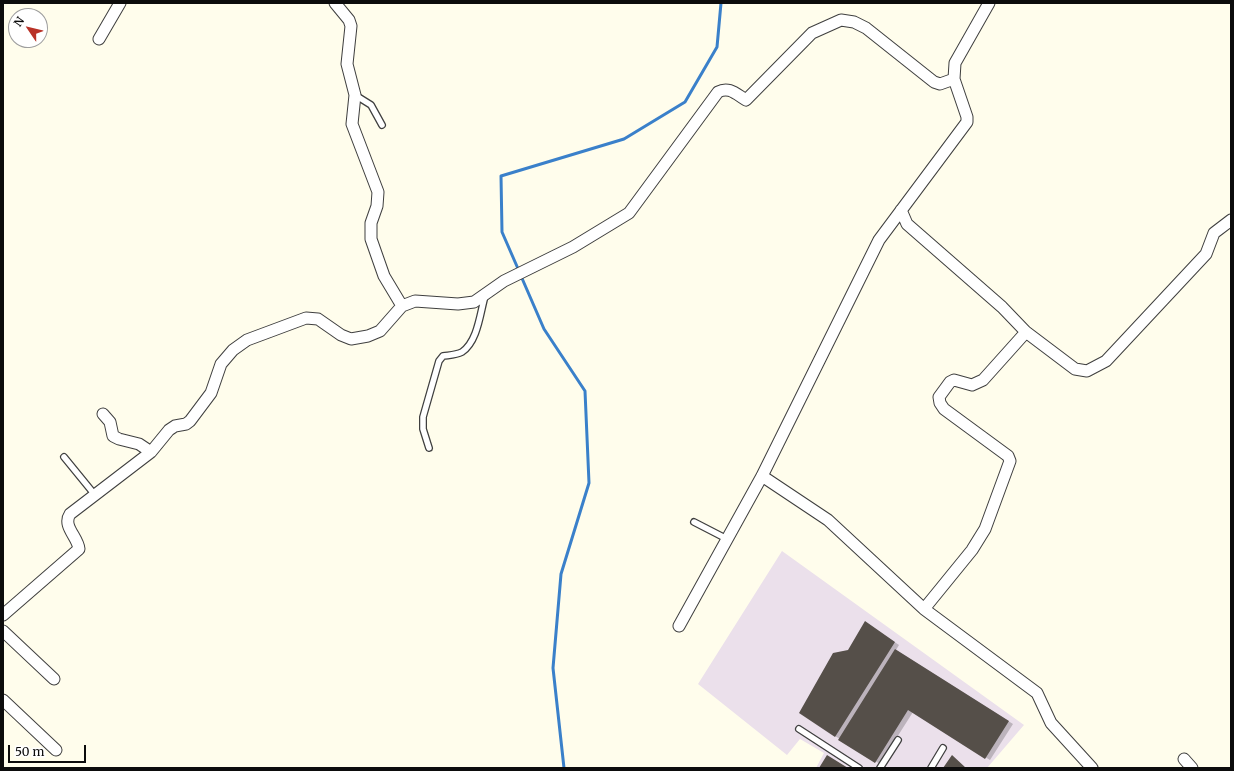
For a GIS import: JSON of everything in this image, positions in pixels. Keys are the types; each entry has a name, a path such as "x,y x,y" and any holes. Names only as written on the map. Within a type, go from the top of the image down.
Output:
{"street":[{"path":"98,38 120,3"},
{"path":"334,3 349,20 351,26 347,64 355,95 352,124 378,192 377,206 370,231 371,239 384,276 402,306"},
{"path":"679,626 762,476 879,240 967,122 967,116 954,79 955,63 989,3"},
{"path":"3,615 80,549 79,544 67,523 67,518 70,514 151,452 169,430 175,426 186,424 190,421 211,394 221,364 233,350 248,340 306,318 318,319 341,335 351,339 368,336 380,331 402,306 415,302 458,304 474,302 514,276 573,247 629,213 718,92 728,89 746,100 812,33 841,20 854,22 866,28 934,82 940,84 954,79"},
{"path":"901,210 907,224 1002,307 1026,332 1075,369 1087,371 1106,361 1206,254 1214,233 1231,220"},
{"path":"924,609 972,550 985,529 1010,461 1008,456 944,409 940,403 939,397 950,382 954,380 972,385 982,380 1026,332"},
{"path":"103,414 110,422 113,436 139,444 151,452"},
{"path":"762,476 828,520 924,609 1037,693 1051,723 1092,768"},
{"path":"3,632 54,679"},
{"path":"3,700 56,750"},
{"path":"1184,759 1192,768"}],"lane":[{"path":"355,95 371,105 382,125"},
{"path":"429,448 423,429 423,417 439,361 443,356 454,355 468,346 478,326 486,293"},
{"path":"64,458 95,495"},
{"path":"694,522 727,539"},
{"path":"799,728 858,768"},
{"path":"880,768 898,740"},
{"path":"931,768 943,748"}],"shaded area":[{"path":"782,551 1024,725 987,768 816,768 824,753 800,739 787,755 698,684"}],"building":[{"path":"865,621 895,642 835,737 799,713 833,653 848,650"},
{"path":"895,649 1009,721 985,759 908,710 875,763 838,740"},
{"path":"827,755 848,768 819,768"},
{"path":"952,755 966,768 943,768"}],"waterway":[{"path":"519,271 502,232 501,176 624,139 685,102 717,47 721,3"},
{"path":"521,276 544,329 585,391 589,483 561,574 553,668 564,768"}]}
